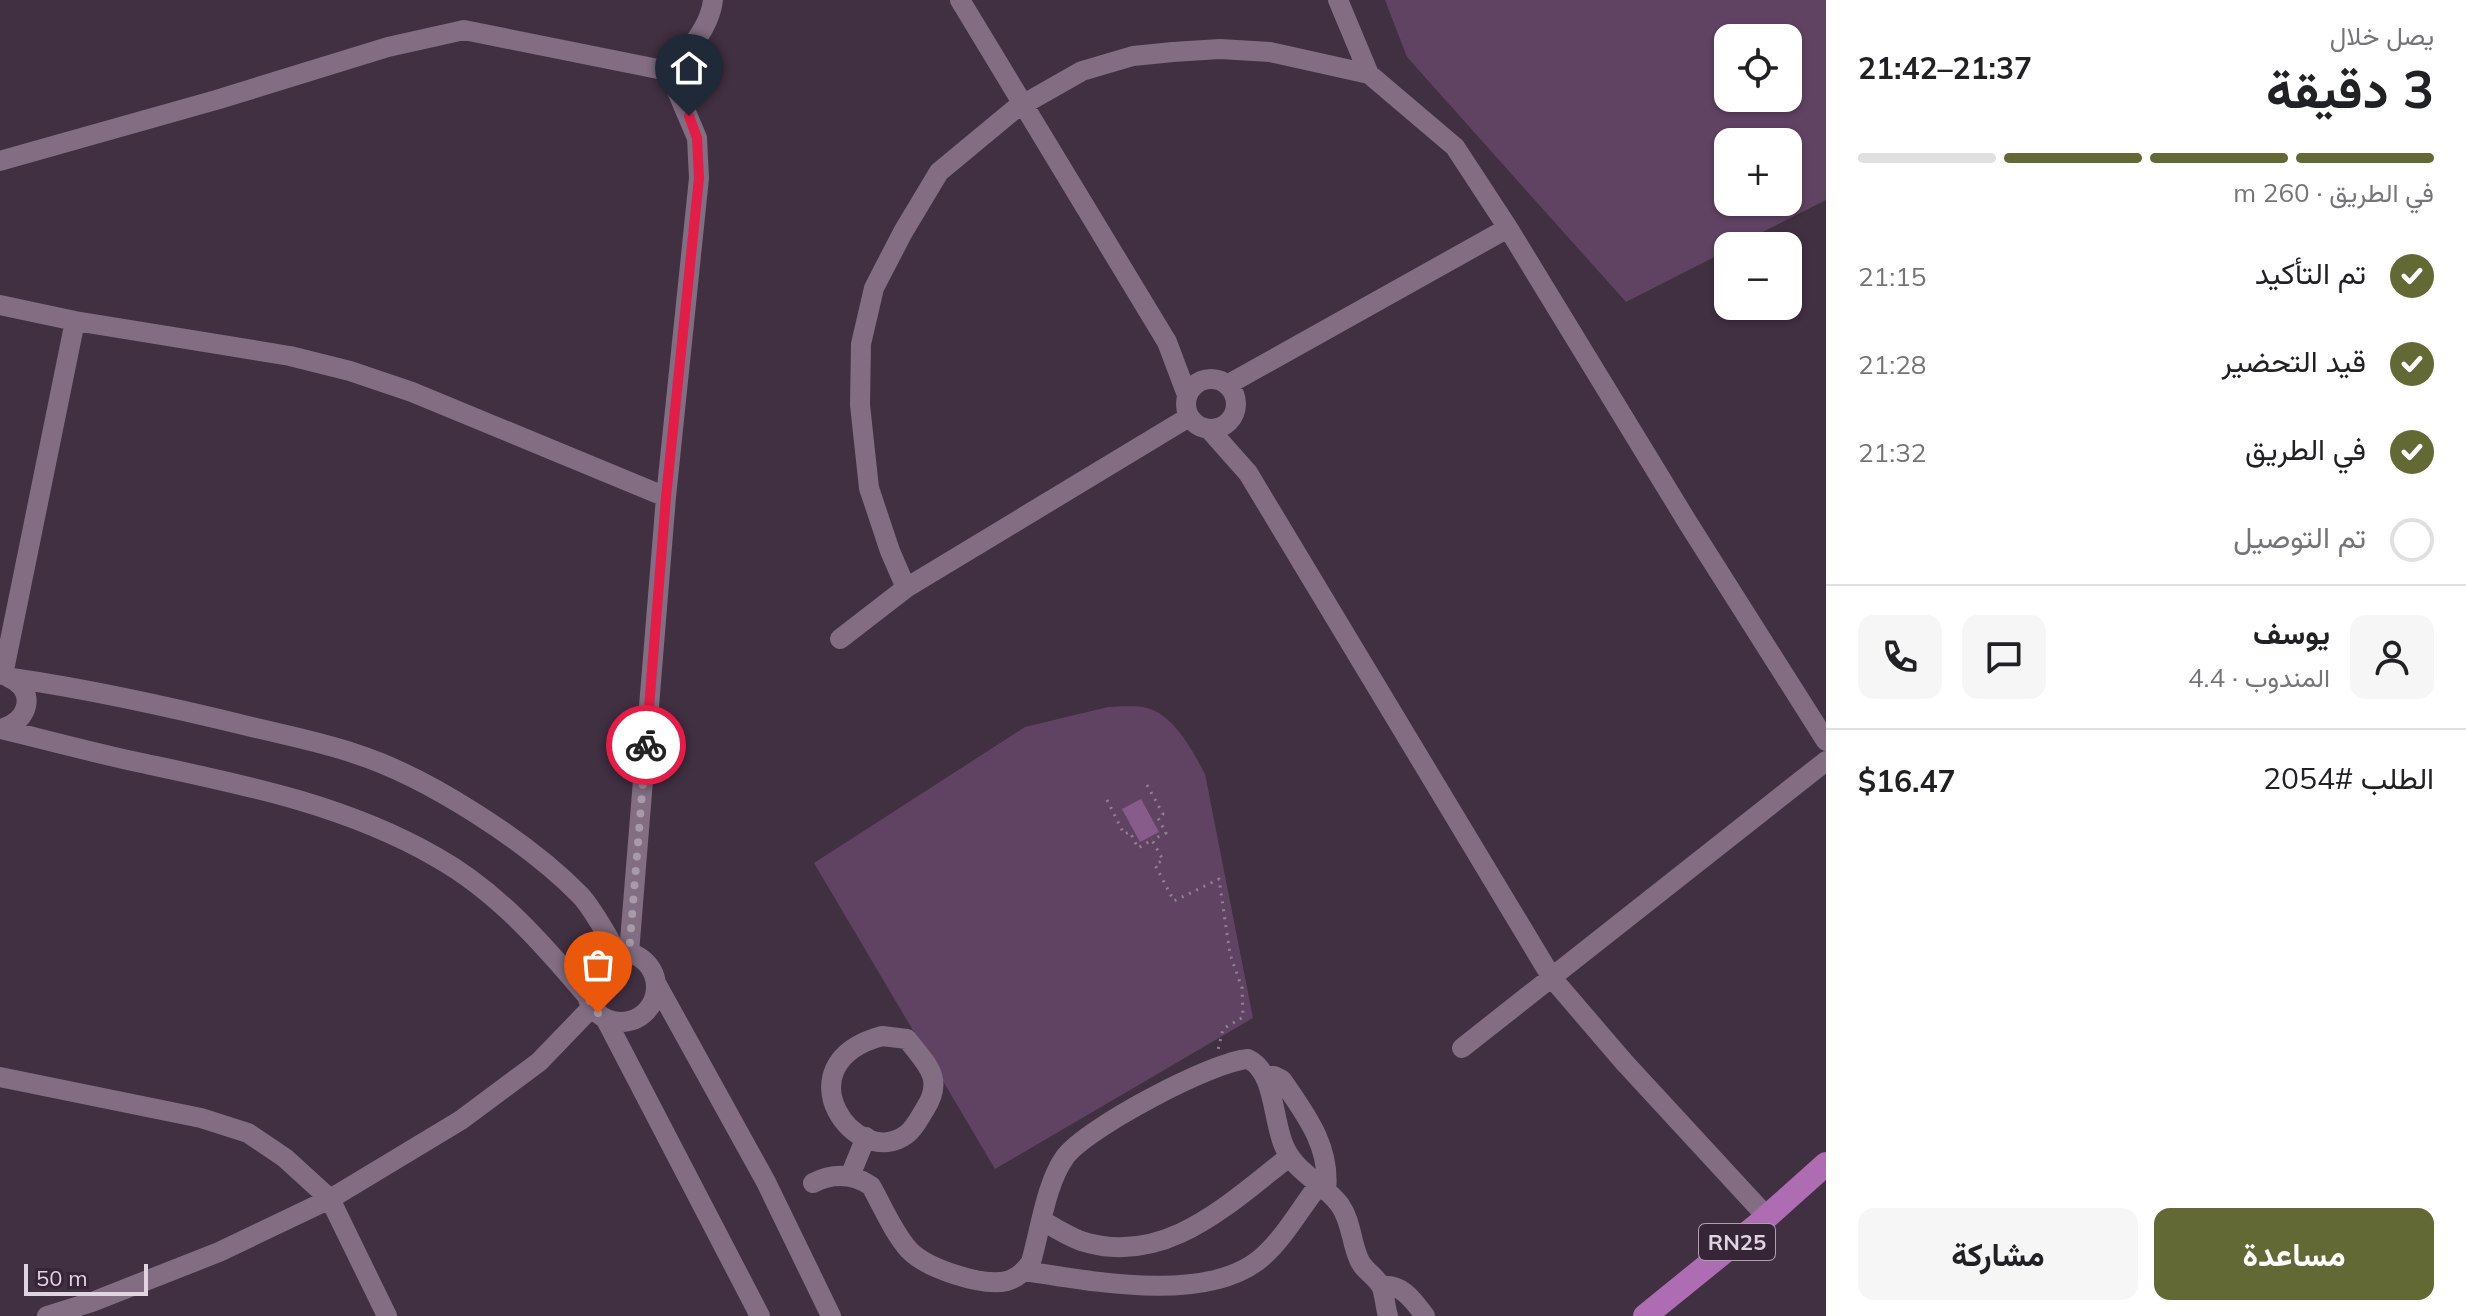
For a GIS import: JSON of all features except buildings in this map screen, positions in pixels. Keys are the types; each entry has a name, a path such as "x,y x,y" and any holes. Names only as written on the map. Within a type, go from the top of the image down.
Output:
{"main road":[{"name":"RN25","path":"1645,1316 1767,1217 1826,1164"}],"street":[{"path":"623,953 699,178 697,138 677,91 673,72 702,31 711,14 713,0"},
{"path":"960,0 1167,342 1187,395"},
{"path":"1338,0 1369,74 1455,147 1826,741"},
{"path":"0,161 388,47 464,30 673,72"},
{"path":"906,588 869,488 860,405 861,344 874,288 939,172 1024,103 1082,71 1133,56 1220,49 1270,52 1369,74"},
{"path":"1227,385 1508,228"},
{"path":"0,305 75,321 290,356 350,371 412,392 666,497"},
{"path":"5,676 75,321"},
{"path":"1167,342 1206,379"},
{"path":"1206,379 1217,379 1227,385 1234,395 1236,407 1231,419 1222,427 1209,429 1197,426 1185,406 1187,395 1194,385 1206,379"},
{"path":"840,639 906,588 1189,417"},
{"path":"1231,419 1248,473"},
{"path":"1209,429 1248,473 1552,978 1624,1062 1767,1217"},
{"path":"1,729 13,726 20,720 27,698 23,689 5,676"},
{"path":"5,676 181,709 358,754 478,816 532,853 583,898 623,953 647,964 766,1182 831,1316"},
{"path":"1,729 233,782 368,823 438,858 494,898 541,941 595,1007 615,1022 626,1022 645,1013 652,1004 656,983"},
{"path":"1462,1048 1826,761"},
{"path":"623,953 606,955 596,963 586,984 595,1007 760,1316"},
{"path":"47,1316 92,1302 219,1252 330,1199 461,1120 539,1062 595,1007"},
{"path":"882,1036 899,1036 907,1039 931,1070 934,1091 906,1135 884,1142 866,1137 851,1130 836,1112 830,1090 832,1075 844,1057 867,1042 882,1036"},
{"path":"813,1183 831,1176 850,1176 871,1186 910,1250 929,1265 975,1279 1000,1282 1017,1277 1031,1262 1058,1168 1081,1139 1176,1087 1223,1065 1248,1059 1266,1076 1279,1133 1289,1157 1300,1171 1339,1204 1361,1264 1381,1286 1388,1316"},
{"path":"1024,1271 1082,1280 1155,1285 1217,1280 1247,1268 1268,1252 1322,1188 1327,1162 1319,1138 1282,1080 1266,1076"},
{"path":"0,1077 201,1118 248,1133 285,1158 330,1199 387,1316"},
{"path":"850,1176 866,1137"},
{"path":"1043,1221 1074,1238 1094,1244 1124,1247 1161,1242 1202,1224 1289,1157"},
{"path":"1381,1286 1393,1286 1405,1292 1425,1316"}],"path":[{"path":"1107,800 1124,834 1130,832 1138,848 1166,833 1158,818 1163,814 1147,785"},
{"path":"1152,840 1163,860 1155,865 1174,901 1219,879 1230,954 1242,988 1243,1017 1223,1029 1217,1049 1223,1065"}],"shaded area":[{"path":"1385,0 1826,0 1826,200 1802,212 1802,128 1714,128 1714,216 1794,216 1763,232 1714,232 1714,257 1626,302 1407,57"},
{"path":"1108,707 1142,707 1166,718 1182,735 1205,774 1253,1018 995,1169 814,863 1025,727"},
{"path":"1141,799 1159,832 1140,842 1122,809"}],"way so far":[{"path":"598,1013 587,996 586,984 590,972 606,955 629,953 646,745"}],"route":[{"path":"646,745 666,497 699,178 697,138 689,116"}]}
